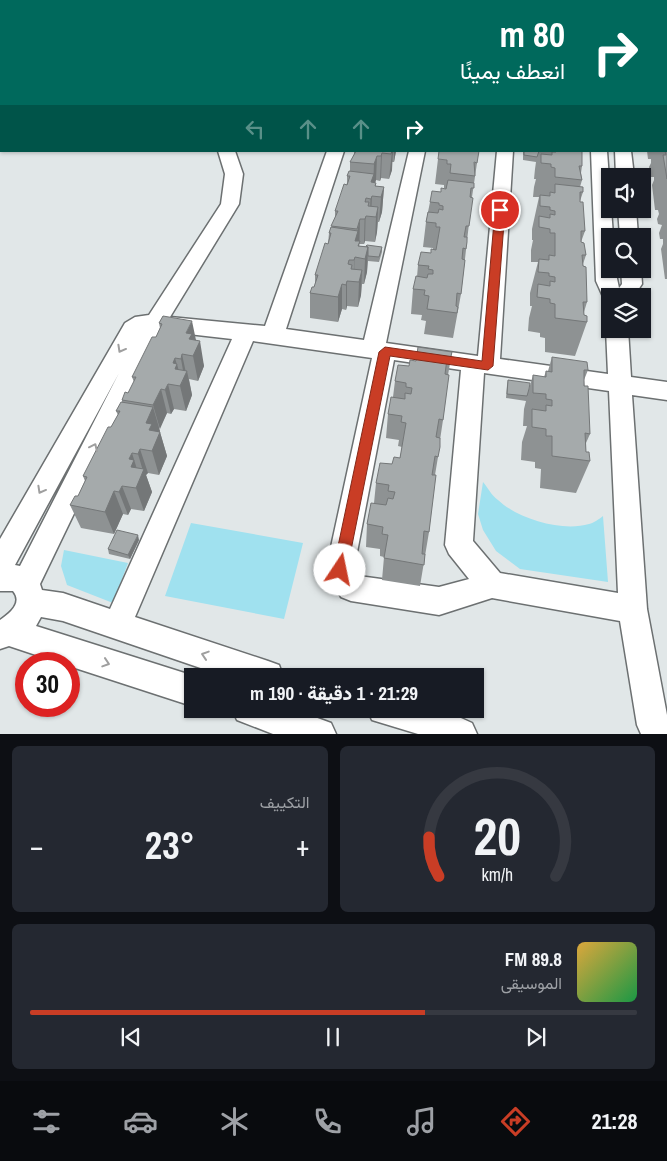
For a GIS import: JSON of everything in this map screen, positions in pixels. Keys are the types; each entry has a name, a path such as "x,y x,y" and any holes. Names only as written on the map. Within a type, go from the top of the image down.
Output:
{"street":[{"path":"5,634 24,619 19,588 156,322 230,204 234,174 226,152"},
{"path":"273,335 336,152"},
{"path":"417,152 340,570 351,588 439,601 492,585 632,609"},
{"path":"492,585 459,545 505,152"},
{"path":"599,152 606,281 609,288"},
{"path":"623,152 624,168"},
{"path":"0,564 132,328 143,322 273,335 667,391"},
{"path":"117,626 246,332"},
{"path":"617,338 632,609 653,725 657,734"},
{"path":"19,588 63,607 244,668"},
{"path":"5,634 184,689"},
{"path":"288,718 310,723"},
{"path":"419,718 435,722 461,734"}],"shaded area":[{"path":"483,482 494,496 507,507 528,518 541,522 554,525 578,526 593,523 603,516 608,582 520,569 496,551 483,530 478,514"},
{"path":"191,523 303,543 284,619 165,596"},
{"path":"64,550 128,563 113,603 67,585 61,566"}],"building":[{"path":"355,152 392,152 391,154 382,153 381,156 377,156 374,164 350,162"},
{"path":"439,152 479,152 477,163 474,162 475,176 450,173 451,164 447,164 447,160 438,159"},
{"path":"524,152 539,152 537,157 524,155"},
{"path":"552,152 582,152 582,166 579,166 582,180 555,177 555,168 551,167 551,164 541,163 541,154 552,155"},
{"path":"665,152 667,152 667,179 663,155 666,155"},
{"path":"349,171 374,174 371,182 376,183 375,186 384,187 381,197 372,196 371,199 366,198 365,202 369,202 368,206 378,207 376,217 366,216 365,219 360,219 357,229 331,226 338,211 335,211 344,184 347,185 350,176 347,176"},
{"path":"448,180 474,183 474,188 471,188 470,197 473,198 469,226 466,226 464,237 467,237 467,242 466,249 463,248 462,259 465,260 461,294 457,293 457,313 427,309 429,296 424,295 425,290 413,289 416,276 427,278 428,274 433,274 433,270 428,269 429,266 418,265 421,252 431,253 431,249 436,250 440,227 436,227 436,223 426,222 428,212 438,213 439,209 443,210 443,206 439,205 439,203 430,202 432,191 441,192 441,188 446,189"},
{"path":"555,184 583,187 583,192 580,192 580,202 583,202 585,231 581,231 581,242 584,243 586,255 582,255 583,266 586,267 587,302 583,302 584,315 587,316 587,322 555,318 555,304 550,303 550,299 537,297 538,284 550,286 550,281 555,282 555,277 549,276 549,273 538,272 539,259 549,260 549,255 555,256 555,233 550,233 550,229 539,227 539,216 550,218 550,214 555,215 555,211 550,210 550,207 540,206 540,195 550,196 550,192 555,193"},
{"path":"331,227 358,231 355,241 360,241 358,246 368,247 365,259 355,257 354,260 349,260 348,264 352,265 351,269 362,270 359,282 347,281 346,285 342,284 338,297 310,293 318,275 315,275 325,243 328,244"},
{"path":"367,245 382,247 379,257 368,256"},
{"path":"163,316 192,321 186,333 192,334 189,339 200,341 193,356 182,354 181,359 175,358 173,363 177,364 175,369 187,371 180,386 168,384 165,390 161,389 153,405 122,400 125,392 128,393 136,377 132,377 152,337 156,337 162,324 159,323"},
{"path":"418,347 452,352 450,360 447,359 445,374 449,375 443,420 439,419 436,437 440,438 440,447 438,457 435,456 432,475 436,475 429,532 424,531 422,554 425,554 424,565 384,558 388,535 382,534 383,527 367,524 371,503 386,505 388,498 393,499 395,492 388,491 389,485 376,483 380,463 392,464 394,457 400,458 406,423 401,422 402,416 388,414 391,397 405,399 405,393 411,394 412,388 406,387 406,383 395,381 398,365 409,366 410,360 416,361"},
{"path":"552,357 587,362 588,370 584,370 584,386 588,386 590,434 585,433 586,452 589,452 590,461 552,456 552,436 546,436 546,429 532,427 532,409 546,411 546,405 552,406 552,400 546,399 546,394 533,393 533,375 546,377 546,371 552,372"},
{"path":"508,380 530,383 527,396 507,394"},
{"path":"121,402 153,407 146,423 152,424 149,430 160,432 152,451 140,449 138,454 132,453 129,459 134,460 131,467 144,469 136,488 122,486 119,492 114,491 105,512 70,505 75,496 78,496 87,477 83,476 108,427 111,427 120,411 116,411"},
{"path":"117,530 138,535 128,555 108,549"}],"route":[{"path":"340,570 385,352 488,366 500,210"}]}
